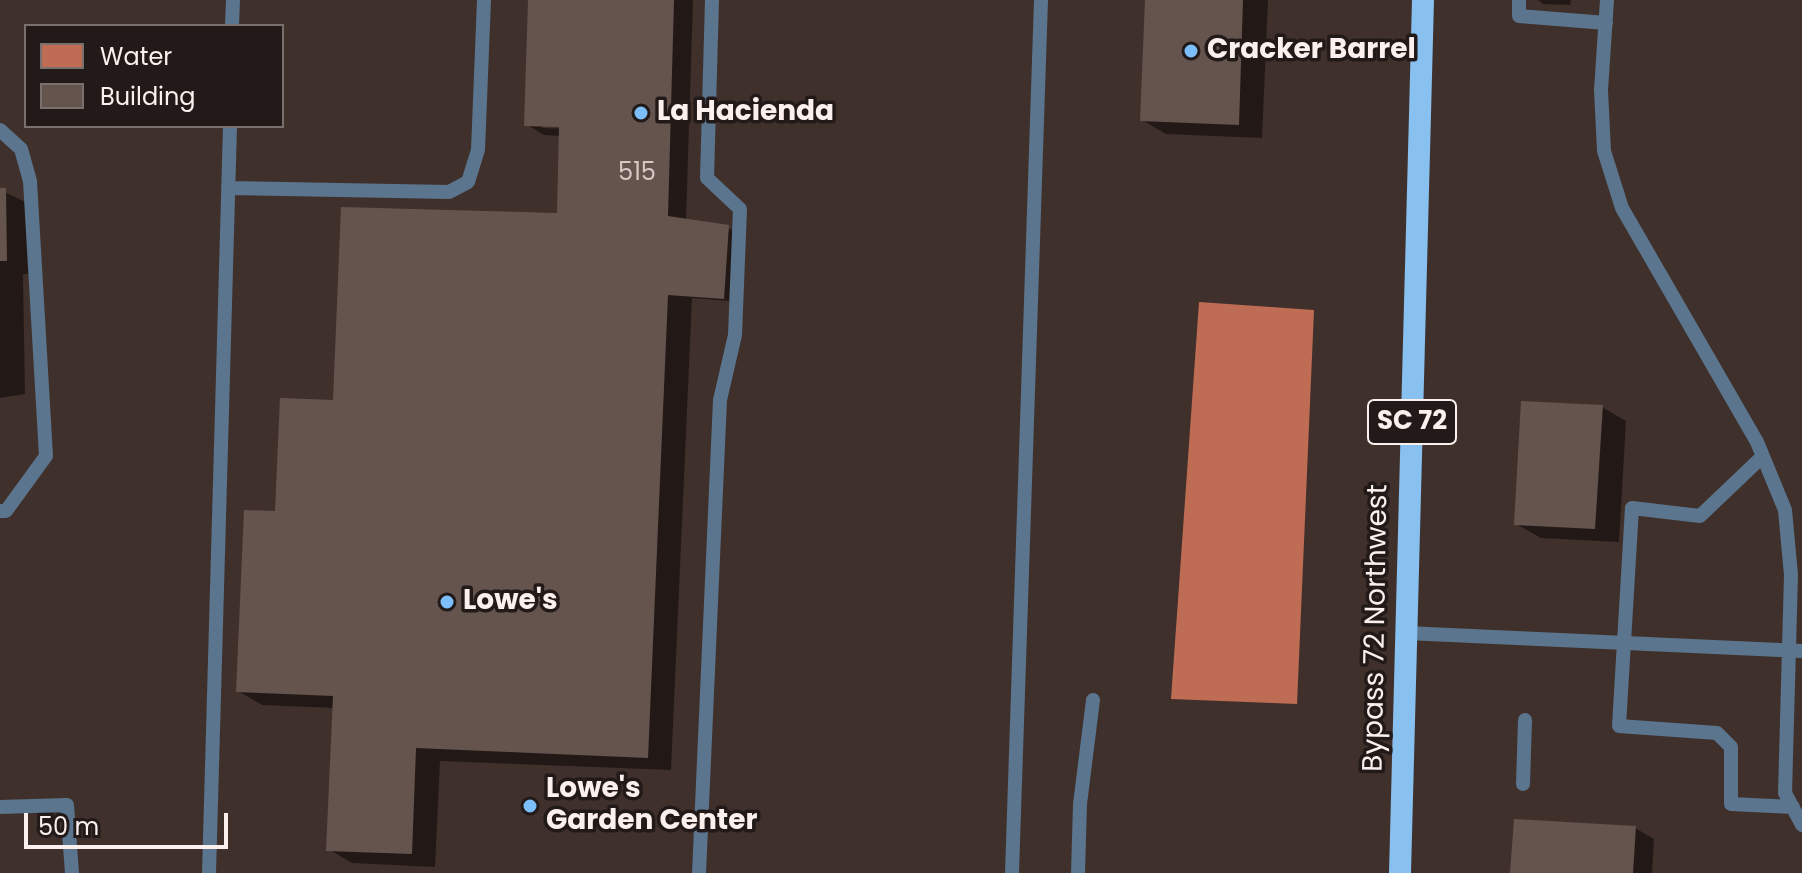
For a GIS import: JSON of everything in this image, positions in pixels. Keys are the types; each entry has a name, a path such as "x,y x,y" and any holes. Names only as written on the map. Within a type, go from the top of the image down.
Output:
{"highway":[{"name":"Bypass 72 Northwest","path":"1400,873 1423,0"}],"lane":[{"path":"232,24 233,0"},
{"path":"229,188 449,192 468,182 478,150 484,0"},
{"path":"699,873 720,400 735,335 740,209 707,178 712,0"},
{"path":"1012,873 1041,0"},
{"path":"1519,0 1519,16 1606,23"},
{"path":"1607,0 1601,90 1604,151 1622,208 1763,456 1785,510 1791,575 1786,650 1785,793 1802,825"},
{"path":"209,873 230,128"},
{"path":"0,130 21,149 30,181 46,456 6,511 0,511"},
{"path":"1763,456 1700,516 1632,508 1619,726 1717,733 1731,747 1731,804 1793,807"},
{"path":"1406,633 1802,651"},
{"path":"1078,873 1080,804 1093,700"},
{"path":"1523,784 1525,720"},
{"path":"0,807 67,805 72,873"}],"water":[{"path":"1199,302 1314,310 1297,704 1171,699"}],"building":[{"name":"Lowe's","path":"528,0 674,0 668,216 729,225 724,299 668,295 648,758 416,748 412,854 326,851 333,696 236,692 244,510 275,511 280,398 333,400 341,207 557,213 559,127 524,126"},
{"path":"1145,0 1243,0 1239,125 1140,121"},
{"path":"0,188 6,188 7,261 0,261"},
{"path":"1521,401 1603,405 1595,529 1514,525"},
{"path":"1514,819 1636,826 1633,873 1510,873"}],"place":[{"name":"Cracker Barrel","path":"1191,51"},
{"name":"La Hacienda","path":"641,113"},
{"name":"Lowe's","path":"447,602"},
{"name":"Lowe's Garden Center","path":"530,806"}]}
